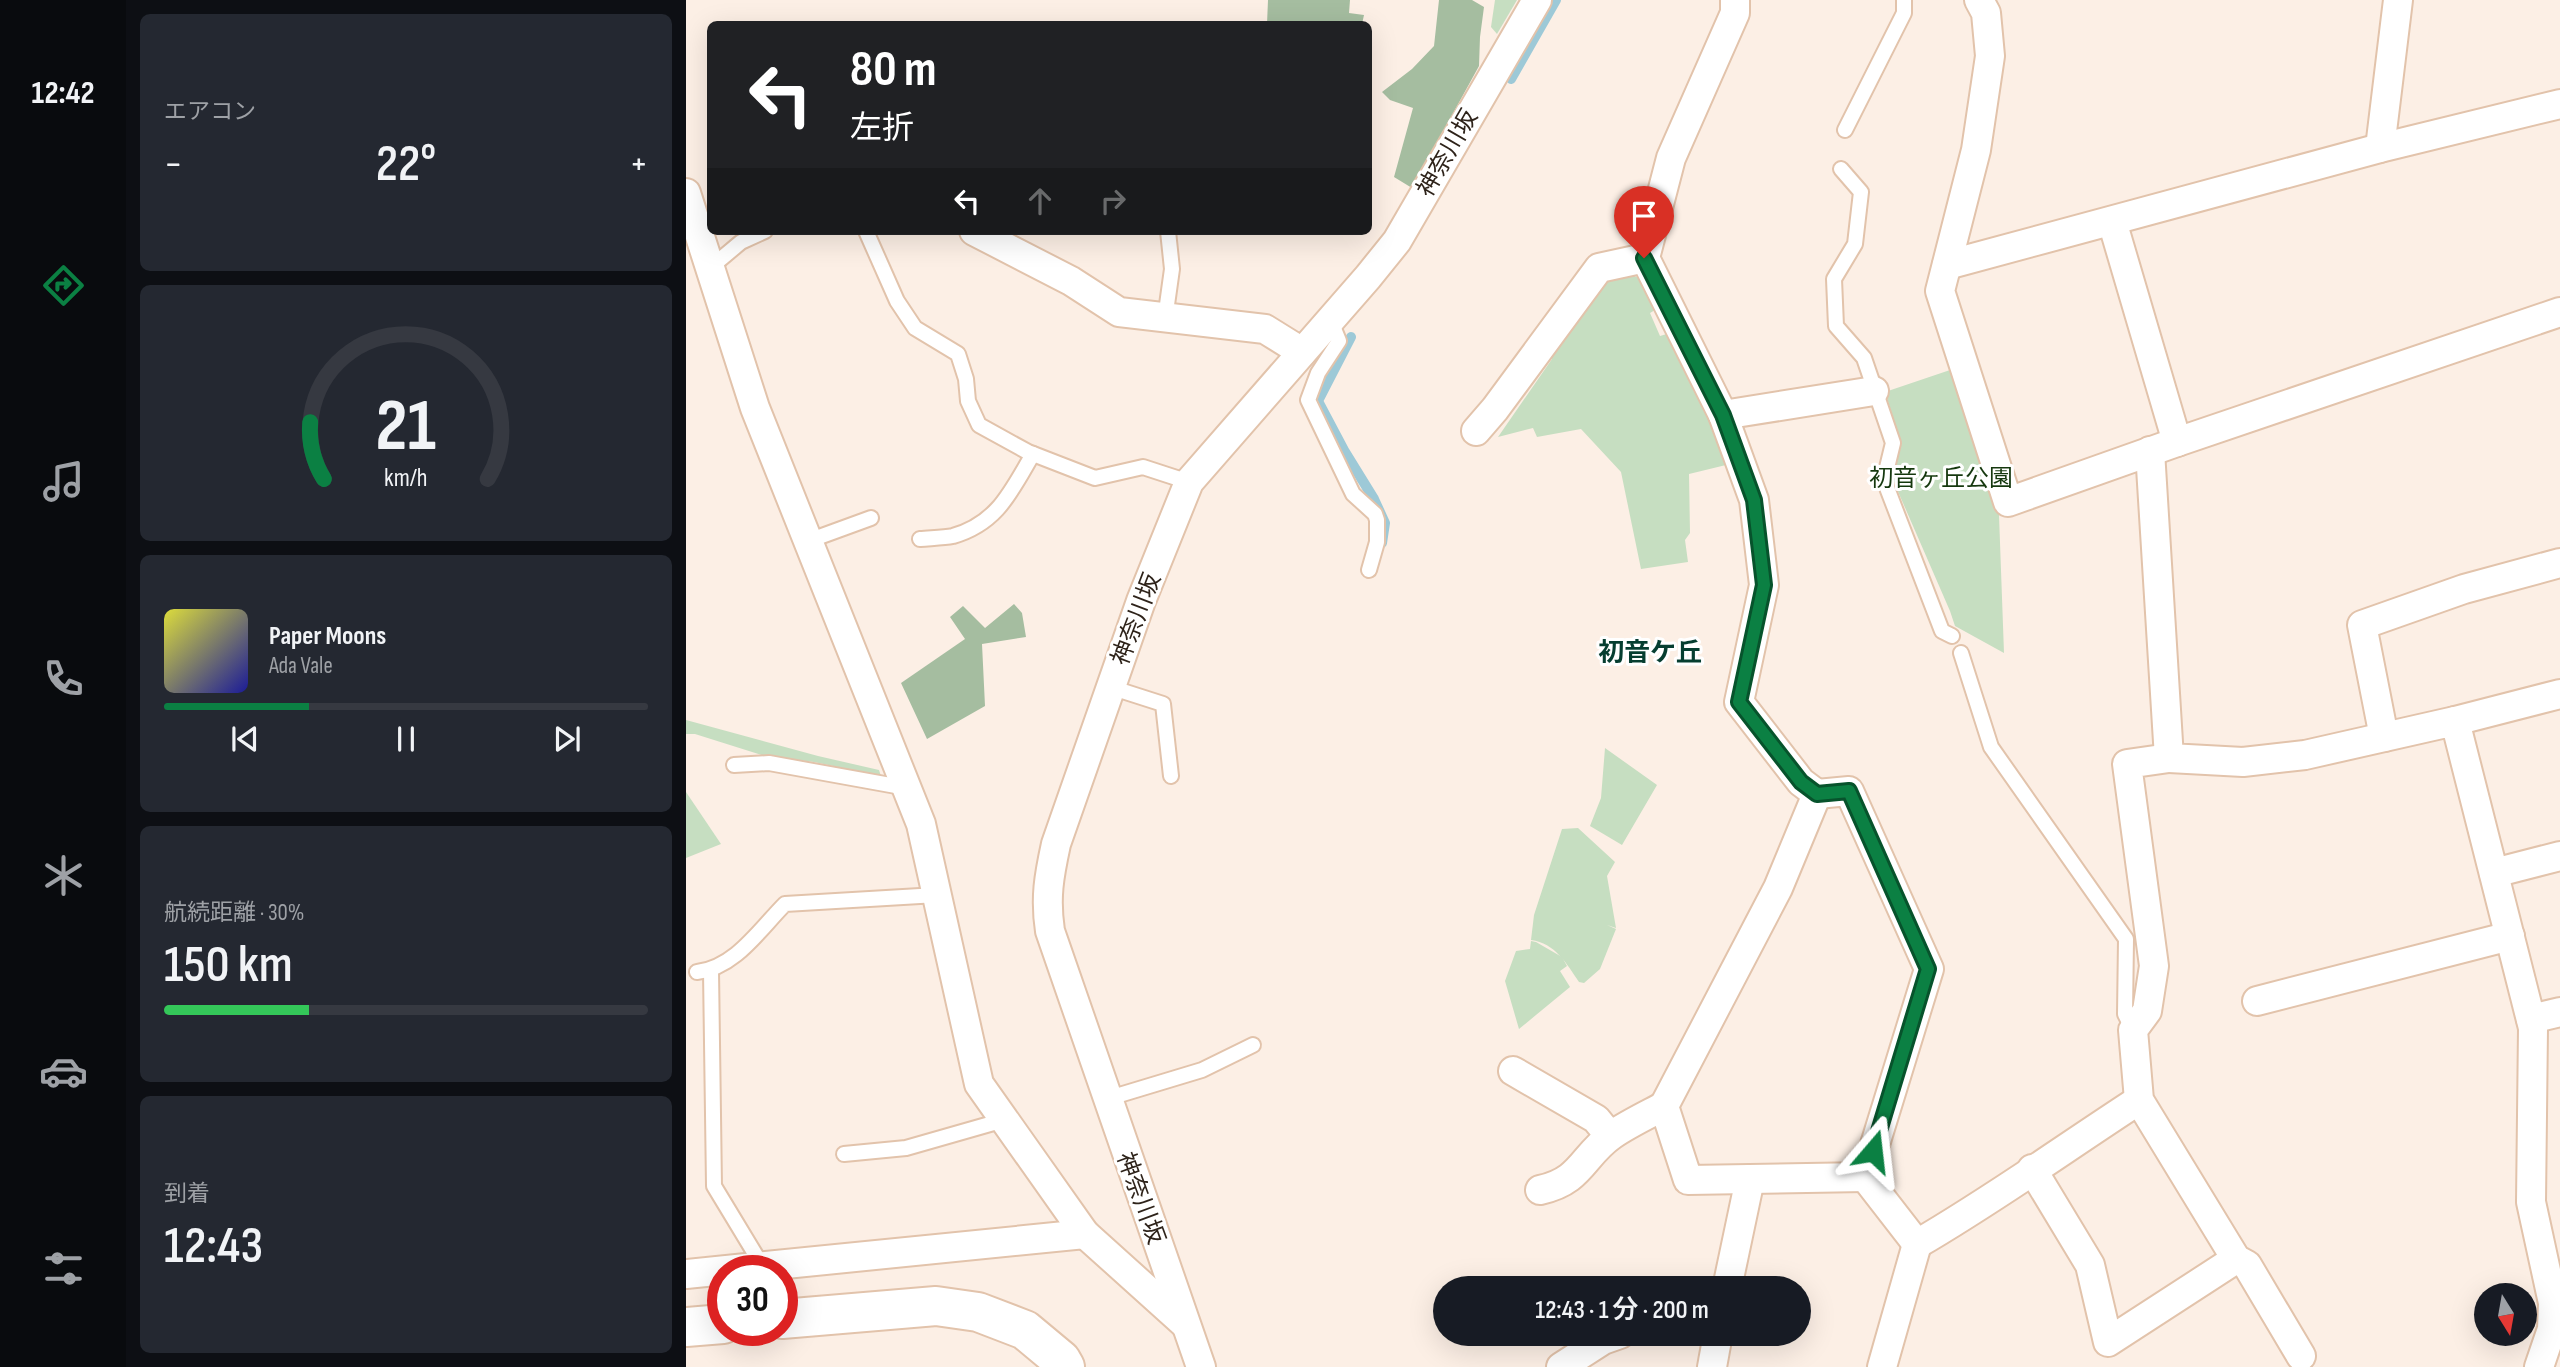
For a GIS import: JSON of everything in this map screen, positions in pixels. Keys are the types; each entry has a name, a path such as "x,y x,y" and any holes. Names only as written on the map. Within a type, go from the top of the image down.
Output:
{"street":[{"name":"神奈川坂","path":"1201,1367 1186,1325 1168,1249 1106,1099 1050,931 1046,906 1047,885 1056,844 1110,687 1189,482 1397,241 1487,71 1537,0"},
{"path":"1735,0 1735,13 1671,158 1644,258 1723,415 1754,500 1764,585 1731,709 1801,782 1817,794 1849,791 1928,969 1865,1177"},
{"path":"1979,0 1986,13 1990,56 1976,150 1940,291 2008,502 2560,312"},
{"path":"2380,148 2398,0"},
{"path":"1947,265 2380,148 2560,104"},
{"path":"686,197 755,408 921,824 979,1084 1085,1234 1186,1325"},
{"path":"2112,220 2177,442"},
{"path":"982,235 1071,281 1119,312 1265,329 1302,352"},
{"path":"1476,431 1599,268 1644,258"},
{"path":"1723,415 1874,391"},
{"path":"2150,452 2169,758"},
{"path":"2384,737 2362,625 2464,589 2560,564"},
{"path":"2301,1356 2247,1265 2236,1259 2139,1100 2133,1030 2147,1011 2154,966 2127,764 2169,758 2243,762 2305,755 2560,694"},
{"path":"2455,721 2533,1028 2531,1202 2553,1303 2552,1329 2539,1367"},
{"path":"1540,1190 1560,1186 1610,1136 1664,1106 1778,888 1817,794"},
{"path":"2494,873 2560,856"},
{"path":"2257,1001 2510,936"},
{"path":"2531,1019 2560,1012"},
{"path":"1513,1071 1596,1119 1610,1136"},
{"path":"1882,1367 1917,1244 1984,1205 2032,1169 2139,1100"},
{"path":"1664,1106 1688,1180 1865,1177"},
{"path":"2032,1169 2090,1265 2108,1342 2236,1259"},
{"path":"1865,1177 1917,1244"},
{"path":"1730,1276 1751,1179"},
{"path":"798,1263 1085,1234"},
{"path":"686,1274 707,1272"},
{"path":"798,1318 936,1306 978,1312 1025,1329 1061,1360 1065,1367"},
{"path":"686,1327 707,1325"},
{"path":"1561,1367 1594,1346"},
{"path":"1712,1367 1716,1346"}],"lane":[{"path":"1845,130 1904,13 1904,0"},
{"path":"1842,169 1861,192 1855,244 1834,279 1836,326 1864,358 1893,443 1884,480 1942,631 1952,636"},
{"path":"710,268 741,242 756,235"},
{"path":"868,235 897,301 915,328 958,354 966,379 968,401 979,425 1034,454 1095,478 1143,467 1189,482"},
{"path":"1165,319 1172,269 1168,235"},
{"path":"1330,319 1339,341 1318,373 1308,400 1353,494 1375,514 1377,542 1369,570"},
{"path":"920,539 952,536 981,523 1001,508 1034,454"},
{"path":"808,541 872,518"},
{"path":"1961,653 1991,747 2126,939 2125,1014 2133,1030"},
{"path":"1110,687 1163,704 1171,776"},
{"path":"734,765 769,763 907,788"},
{"path":"756,1255 714,1185 704,971 728,962 785,904 937,895"},
{"path":"1106,1099 1202,1070 1253,1045"},
{"path":"844,1154 906,1147 1004,1120"}],"green space":[{"path":"1268,0 1350,0 1349,13 1364,15 1363,21 1267,21"},
{"path":"1439,0 1472,0 1484,7 1479,66 1412,188 1394,177 1413,108 1390,100 1382,92 1412,69 1434,46"},
{"path":"1495,0 1517,0 1497,34 1491,27"},
{"path":"1630,274 1641,279 1655,310 1650,313 1660,336 1670,333 1712,414 1726,465 1689,474 1690,533 1685,540 1688,562 1641,569 1621,472 1581,429 1537,437 1533,428 1498,437 1552,359 1546,354 1597,282"},
{"name":"初音ヶ丘公園","path":"1956,368 1999,515 2004,653 1955,626 1893,480 1901,443 1885,392"},
{"path":"1014,604 1022,613 1026,637 982,644 985,706 927,739 901,683 965,639 950,617 963,606 985,628"},
{"path":"686,720 879,770 881,776 814,762 765,756 695,734 686,734"},
{"path":"1605,748 1657,785 1622,845 1590,826 1601,798"},
{"path":"686,792 721,844 686,858"},
{"path":"1578,828 1615,862 1607,876 1616,928 1607,925 1616,929 1600,969 1584,983 1579,982 1554,950 1531,940 1534,915 1562,829"},
{"path":"1531,941 1562,957 1567,966 1560,971 1570,987 1519,1029 1505,981 1516,951 1530,949"}],"waterway":[{"path":"1511,79 1556,0"},
{"path":"1351,337 1318,401 1385,523 1382,543"}],"district":[{"name":"初音ケ丘","path":"1650,652"}],"route":[{"path":"1644,258 1723,415 1754,500 1764,585 1739,702 1801,782 1817,794 1849,791 1928,969 1873,1151"}]}
